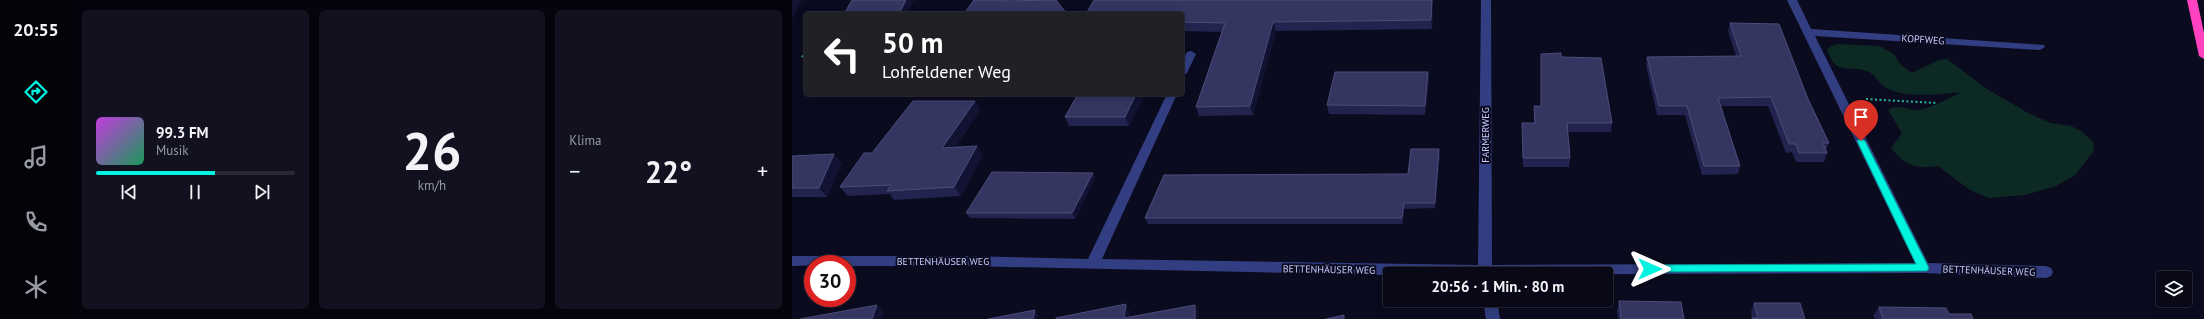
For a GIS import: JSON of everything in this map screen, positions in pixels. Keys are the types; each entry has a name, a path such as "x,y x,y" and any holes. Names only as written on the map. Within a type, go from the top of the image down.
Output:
{"highway":[{"path":"2192,0 2204,56"}],"street":[{"name":"FARMERWEG","path":"1485,267 1486,0"},
{"path":"1792,0 1924,268"},
{"name":"KOPFWEG","path":"1807,32 2040,47"},
{"path":"1184,69 1191,54"},
{"path":"1093,263 1171,96"},
{"name":"BETTENHÄUSER WEG","path":"792,260 1093,263 1383,270"},
{"name":"BETTENHÄUSER WEG","path":"1613,271 1924,268 2046,272"},
{"path":"1491,307 1493,319"}],"path":[{"path":"1840,99 1886,99 1936,103"}],"green space":[{"path":"1838,44 1879,46 1894,54 1900,64 1912,73 1939,60 1947,59 1987,89 2028,113 2051,123 2071,126 2081,131 2094,143 2093,152 2074,176 2056,186 2025,195 1989,198 1970,190 1938,166 1923,167 1912,165 1901,159 1891,148 1902,133 1888,110 1896,107 1914,110 1927,108 1961,92 1922,95 1893,91 1885,87 1869,72 1844,68 1834,63 1830,58 1827,49"}],"building":[{"path":"852,0 906,0 900,12 845,12"},
{"path":"974,0 1056,0 1065,12 965,12"},
{"path":"1094,0 1432,0 1431,20 1273,22 1250,106 1196,107 1225,23 1184,22 1184,12 1087,12"},
{"path":"1730,23 1779,24 1808,99 1829,143 1823,143 1827,153 1799,153 1796,144 1789,144 1771,97 1718,98 1740,166 1704,166 1687,106 1659,106 1647,57 1741,56"},
{"path":"1561,53 1561,57 1601,58 1612,123 1567,123 1570,158 1523,158 1522,123 1535,123 1534,106 1541,106 1541,54"},
{"path":"1335,72 1428,72 1425,106 1327,105"},
{"path":"1077,96 1135,96 1125,117 1065,117"},
{"path":"913,101 975,101 942,148 977,146 954,187 887,191 891,185 840,187 864,153 872,153"},
{"path":"1411,149 1439,149 1435,203 1404,203 1402,218 1145,218 1164,175 1408,174"},
{"path":"834,154 819,188 792,188 792,156"},
{"path":"992,172 1093,173 1072,213 966,213"},
{"path":"1619,301 1681,302 1684,319 1621,319"},
{"path":"1754,303 1800,303 1805,319 1752,319 1758,318"},
{"path":"1126,304 1124,318 1195,305 1195,319 1056,319 1056,318"},
{"path":"877,305 872,319 800,319"},
{"path":"1879,307 1946,308 1949,314 1971,314 1973,319 1883,319"},
{"path":"1035,310 1033,319 988,319"},
{"path":"1344,315 1344,319 1326,319"}],"route":[{"path":"1650,269 1924,268 1861,141"}]}
